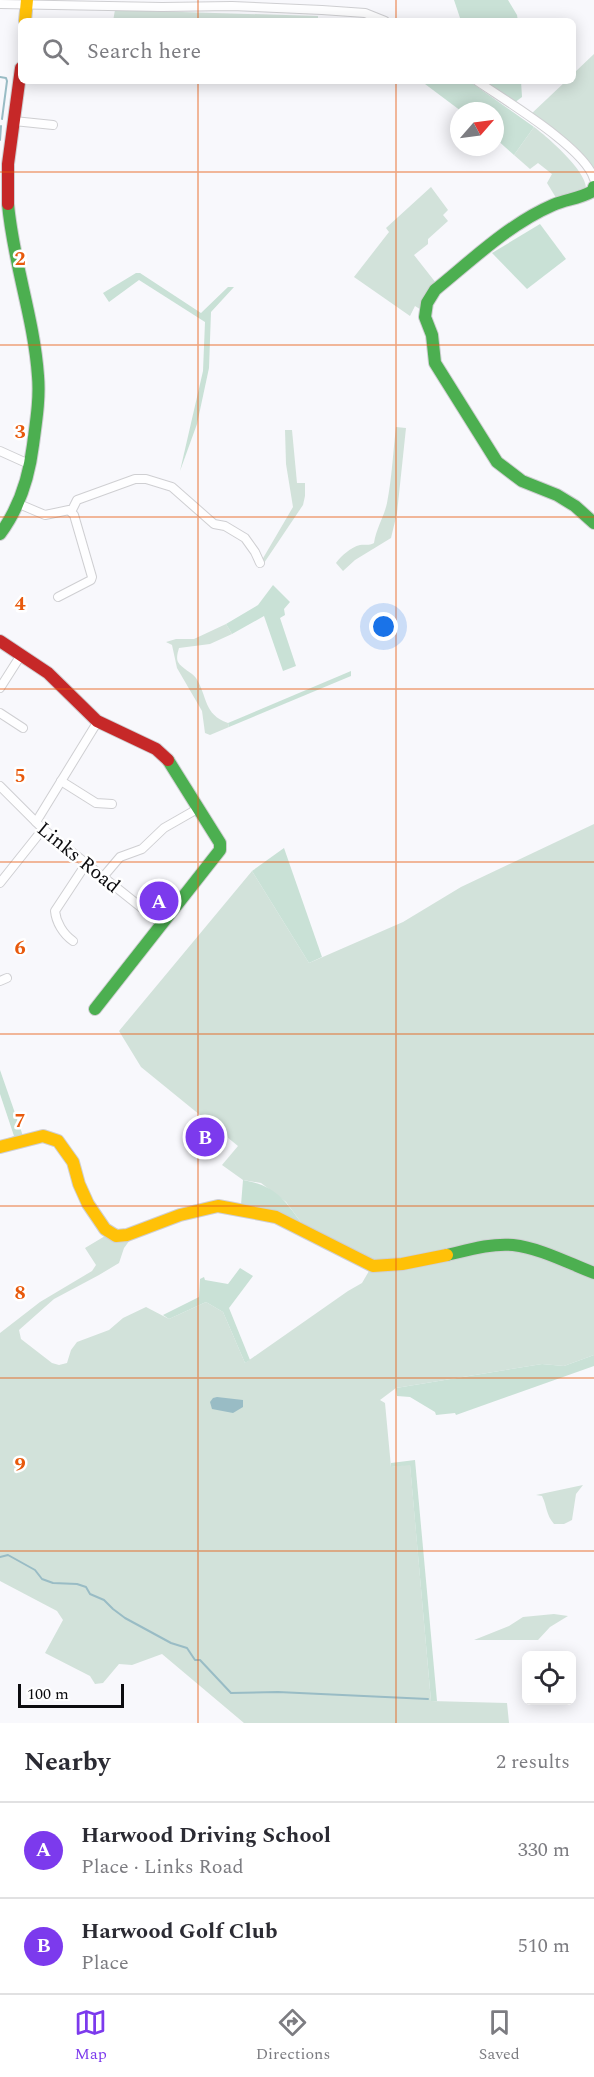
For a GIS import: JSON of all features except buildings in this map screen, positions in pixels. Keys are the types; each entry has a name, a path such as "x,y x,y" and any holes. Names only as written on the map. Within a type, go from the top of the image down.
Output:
{"street":[{"path":"26,18 27,2"},
{"path":"0,4 27,2 232,6 365,13 378,18"},
{"path":"0,534 25,490 31,465 38,406 38,372 4,177 19,84"},
{"path":"481,84 572,149 588,166 594,179"},
{"path":"14,121 53,125"},
{"path":"594,187 588,195 554,205 509,231 444,282 430,297 425,309 426,323 432,335 435,363 497,462 522,482 566,500 594,523"},
{"path":"0,451 31,465"},
{"path":"58,597 91,580 92,577 71,512 77,500 99,490 135,479 152,480 177,490 214,524 225,526 240,534 255,552 260,563"},
{"path":"19,504 45,514 55,514 66,510 71,512"},
{"path":"0,641 52,675 98,722 162,753 172,765 220,843 220,850 95,1010"},
{"path":"0,688 21,655"},
{"path":"0,713 21,728"},
{"path":"0,883 39,826 61,781 98,722"},
{"path":"61,781 96,803 113,804"},
{"name":"Links Road","path":"0,786 39,826 162,924"},
{"path":"103,877 120,856 142,849 165,828 199,808"},
{"path":"74,941 66,936 57,921 55,910 86,864"},
{"path":"0,1147 43,1136 58,1141 73,1162 88,1204 105,1229 116,1236 127,1235 180,1215 218,1206 276,1217 373,1266 402,1264 487,1246 510,1245 525,1247 594,1274"}],"shaded area":[{"path":"115,10 318,16 318,18 114,18"},
{"path":"594,54 594,169 575,146 530,115 563,84 576,84 576,71"},
{"path":"534,127 576,167 586,186 585,193 558,201 547,183 552,174 538,163 530,169 514,155"},
{"path":"431,187 448,210 443,215 448,221 428,239 428,244 414,255 436,283 423,311 415,306 410,316 354,277 389,232 386,228"},
{"path":"396,427 406,428 397,513 391,538 355,560 343,571 336,563 343,555 357,546 374,543 387,503"},
{"path":"285,430 292,430 297,483 305,483 305,496 303,505 264,563 262,560 293,507 286,464"},
{"path":"226,624 232,634 210,644 179,648 177,655 180,664 196,678 210,710 228,723 229,727 210,735 205,733 202,711 177,668 172,645 166,642 176,639 194,639"},
{"path":"594,824 594,1355 564,1366 542,1364 396,1388 380,1400 385,1403 391,1467 410,1464 431,1701 507,1703 509,1723 244,1723 162,1654 132,1665 119,1664 103,1683 95,1684 90,1676 45,1653 63,1620 57,1611 0,1581 0,1333 40,1302 92,1271 96,1265 85,1248 105,1236 130,1240 124,1248 119,1263 54,1299 19,1330 21,1339 52,1363 59,1365 67,1363 71,1350 77,1342 109,1330 123,1318 146,1307 169,1319 206,1302 223,1312 245,1363 362,1283 369,1271 303,1225 286,1202 261,1183 243,1180 222,1165 238,1146 141,1067 119,1031 252,871 309,963 403,922 461,887"},
{"path":"583,1485 576,1494 572,1520 564,1524 554,1524 549,1517 542,1496 536,1495"},
{"path":"554,1614 568,1616 550,1627 538,1640 474,1640 509,1626 523,1617"}],"green space":[{"path":"454,0 508,0 518,18 460,18"},
{"path":"425,84 473,84 499,102 450,103"},
{"path":"488,84 521,84 522,97 514,103"},
{"path":"504,106 534,127 514,155 504,146"},
{"path":"540,224 566,259 527,289 492,253"},
{"path":"136,273 140,273 201,313 228,287 234,287 211,312 209,368 197,424 180,471 203,371 205,322 139,280 109,302 103,293"},
{"path":"273,585 290,602 284,609 285,615 280,618 296,666 283,671 264,616 232,634 226,624 258,605"},
{"path":"351,671 351,676 229,727 228,723"},
{"path":"284,848 322,957 309,963 252,871"},
{"path":"0,1070 23,1136 0,1141 14,1136 0,1094"},
{"path":"243,1180 264,1186 278,1195 303,1225 241,1205"},
{"path":"240,1268 253,1276 229,1308 250,1360 245,1363 223,1312 206,1302 169,1319 163,1315 199,1297 200,1279 204,1277 205,1280 228,1284"},
{"path":"594,1355 594,1366 456,1415 455,1413 436,1415 435,1412 410,1397 397,1396 396,1388 542,1364 564,1366"},
{"path":"415,1460 437,1701 431,1701 410,1465 391,1467 391,1463"}],"water":[{"path":"217,1397 243,1400 243,1407 233,1413 212,1409 210,1402"}],"waterway":[{"path":"0,77 6,78 7,81 2,119"},
{"path":"0,140 1,126"},
{"path":"0,1557 8,1555 35,1570 42,1579 53,1583 77,1584 86,1587 90,1594 104,1600 125,1618 171,1643 187,1648 195,1660 200,1660 231,1693 278,1692 428,1699"}],"traffic: fast":[{"path":"594,187 593,191 588,194 558,203 537,213 491,243 435,290 427,303 425,317 432,335 435,363 497,462 522,481 557,495 575,506 594,523"},
{"path":"0,534 18,503 26,481 33,445 38,393 36,354 14,247 8,204"},
{"path":"95,1009 220,850 220,843 168,760"},
{"path":"447,1255 488,1246 513,1245 544,1253 594,1273"}],"traffic: slow":[{"path":"25,18 27,0"},
{"path":"0,1147 43,1136 58,1141 73,1162 88,1204 105,1229 116,1236 127,1235 180,1215 218,1206 276,1217 373,1266 402,1264 447,1255"}],"traffic: jam":[{"path":"8,204 8,164 19,84"},
{"path":"0,641 48,673 97,721 156,749 168,760"}],"place":[{"name":"Harwood Driving School","path":"159,901"},
{"name":"Harwood Golf Club","path":"205,1137"}]}
